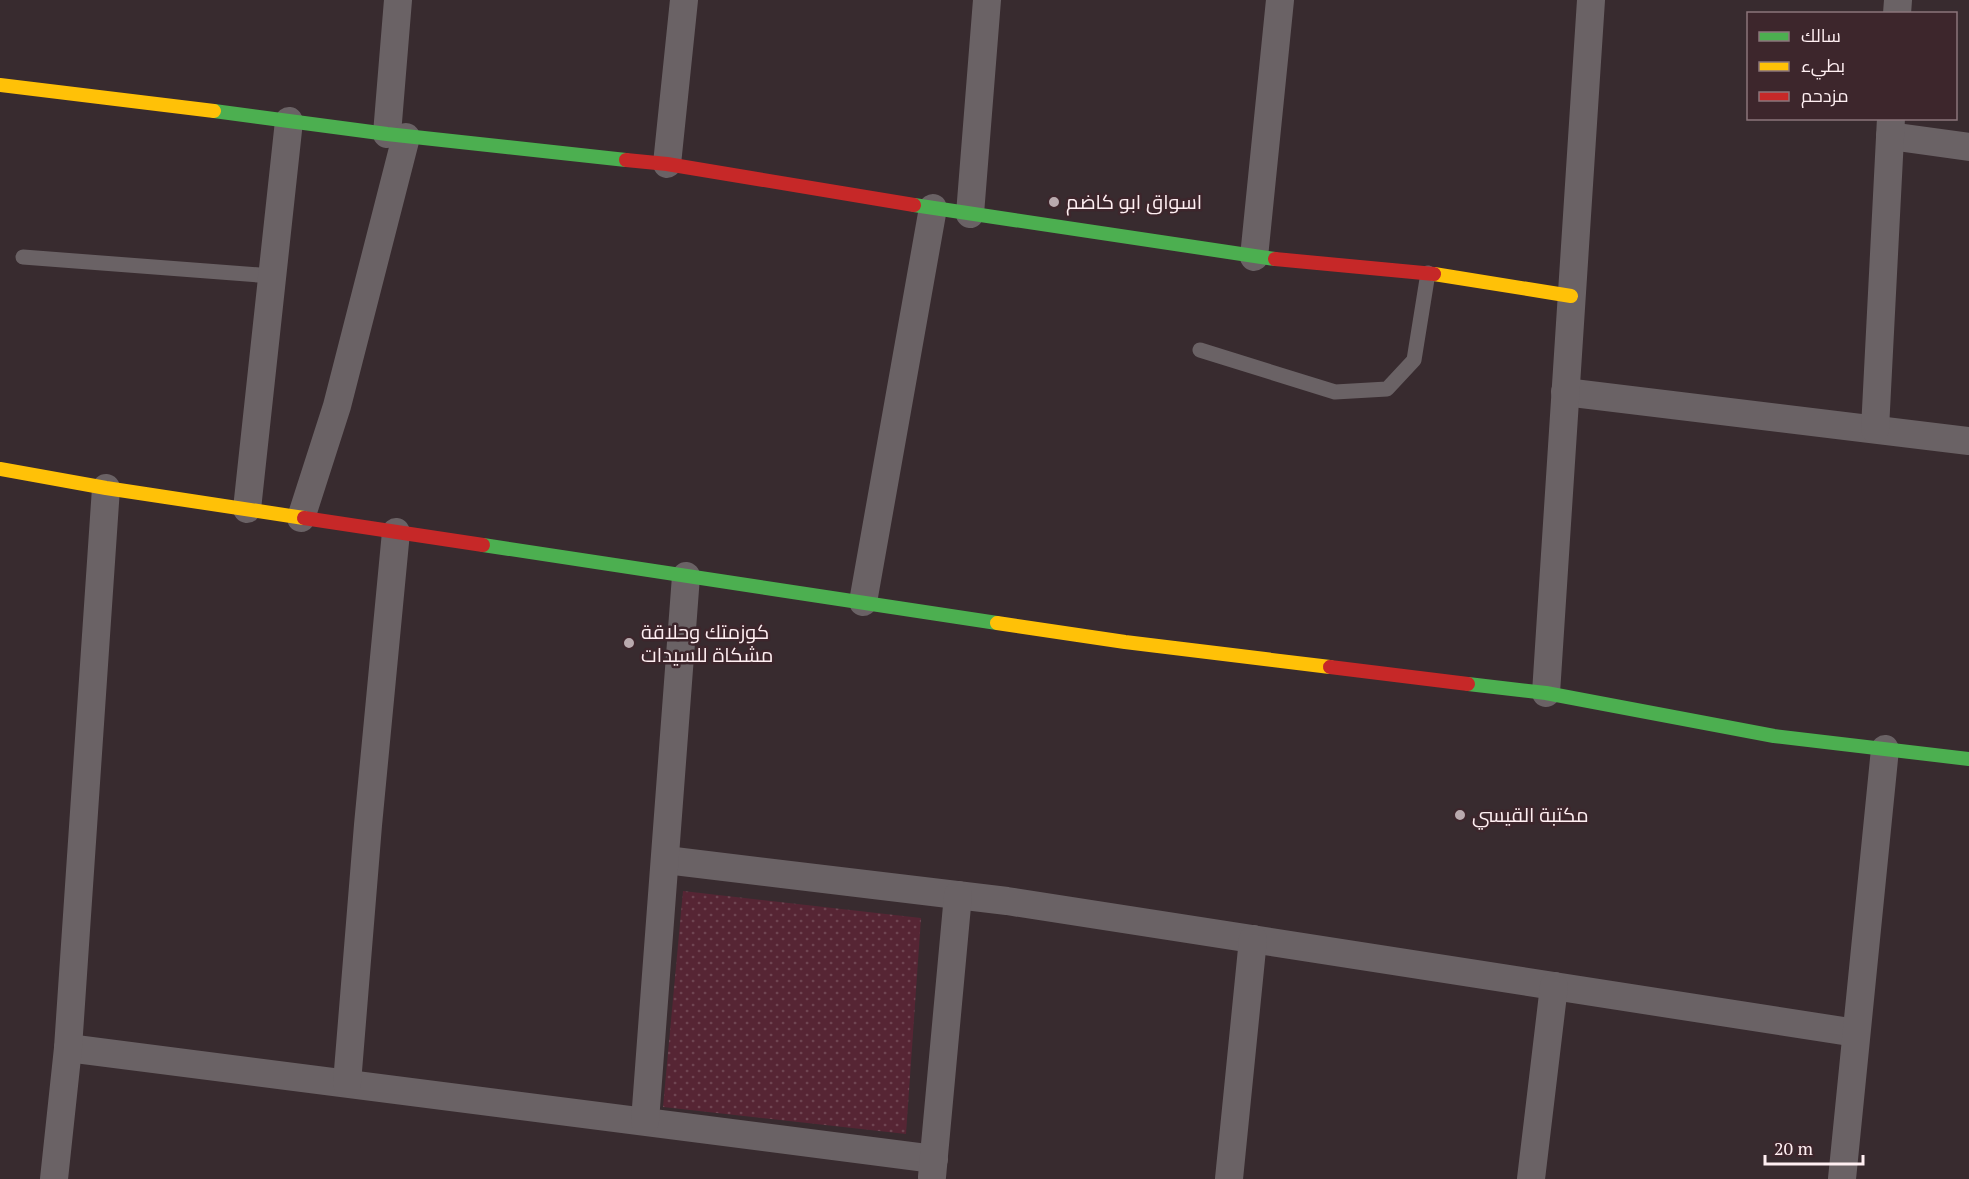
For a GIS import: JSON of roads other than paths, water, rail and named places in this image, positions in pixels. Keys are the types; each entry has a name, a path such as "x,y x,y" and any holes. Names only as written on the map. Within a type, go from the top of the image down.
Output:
{"street":[{"path":"301,518 337,406 396,136 398,0"},
{"path":"667,164 684,0"},
{"path":"970,214 987,0"},
{"path":"1254,257 1280,0"},
{"path":"1546,693 1591,0"},
{"path":"0,85 396,136 667,164 970,214 1254,257 1428,273 1571,296"},
{"path":"247,509 289,121"},
{"path":"1875,429 1891,127 1969,147"},
{"path":"863,602 933,208"},
{"path":"1565,392 1969,441"},
{"path":"0,469 301,518 1125,642 1546,693 1774,736 1969,759"},
{"path":"54,1179 68,1048 106,488"},
{"path":"347,1083 368,825 396,532"},
{"path":"645,1121 686,576"},
{"path":"1842,1179 1885,749"},
{"path":"666,860 958,895 1856,1033"},
{"path":"68,1048 645,1121 933,1169 958,895"},
{"path":"1229,1179 1252,939"},
{"path":"1531,1179 1554,986"}],"lane":[{"path":"23,257 272,276"},
{"path":"1200,350 1335,392 1387,388 1414,360 1428,273"}],"place":[{"name":"اسواق ابو كاضم","path":"1054,202"},
{"name":"كوزمتك وحلاقة مشكاة للسيدات","path":"629,643"},
{"name":"مكتبة القيسي","path":"1460,815"}]}
